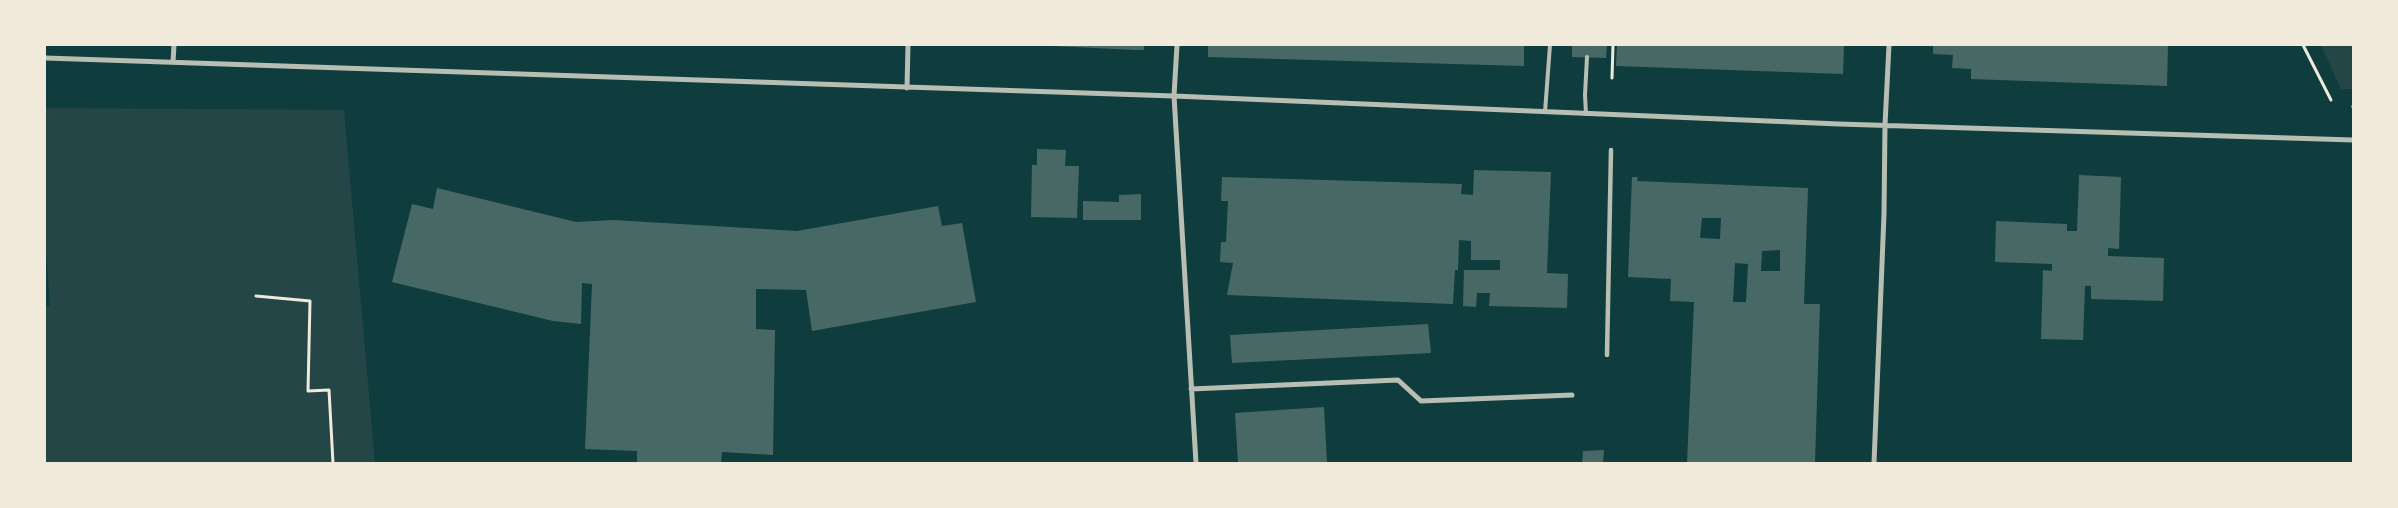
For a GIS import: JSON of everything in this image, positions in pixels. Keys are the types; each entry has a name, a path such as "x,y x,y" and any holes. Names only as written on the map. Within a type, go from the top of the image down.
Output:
{"street":[{"path":"173,62 174,45"},
{"path":"907,88 908,45"},
{"path":"1177,45 1174,96 1196,463"},
{"path":"1874,463 1884,214 1884,125 1890,45"},
{"path":"45,58 1174,96 1586,114 2353,140"},
{"path":"1607,355 1611,150"},
{"path":"1192,389 1398,380 1421,401 1572,396"}],"lane":[{"path":"1545,112 1550,45"},
{"path":"1586,114 1584,95 1587,57"}],"path":[{"path":"1612,78 1613,45"},
{"path":"2303,45 2331,100"},
{"path":"256,296 310,301 308,391 329,390 333,463"}],"shaded area":[{"path":"2321,45 2353,45 2353,89 2341,89"},
{"path":"45,108 344,110 375,463 45,463 45,307 50,306 45,238"}],"building":[{"path":"1033,45 1144,45 1144,50 1135,50"},
{"path":"1208,45 1524,45 1524,66 1208,57"},
{"path":"1572,45 1607,45 1606,58 1572,57"},
{"path":"1617,45 1844,45 1843,74 1616,66"},
{"path":"1933,45 2168,45 2167,86 1971,79 1971,69 1952,68 1953,55 1933,54"},
{"path":"1037,149 1066,150 1065,166 1079,166 1077,218 1031,217 1032,165 1037,165"},
{"path":"1474,170 1551,172 1547,273 1568,274 1567,308 1489,306 1490,293 1477,293 1476,307 1463,306 1464,270 1500,270 1500,260 1471,260 1471,241 1459,240 1458,270 1455,270 1453,304 1227,295 1233,263 1220,262 1221,242 1226,242 1228,201 1221,201 1222,177 1462,184 1461,194 1473,195"},
{"path":"2079,175 2121,177 2119,249 2108,248 2108,256 2164,258 2163,301 2091,299 2091,286 2085,286 2083,340 2041,339 2043,270 2052,271 2052,264 1995,262 1996,221 2067,224 2067,231 2077,231"},
{"path":"1632,177 1638,177 1637,181 1808,188 1804,304 1820,304 1815,463 1687,463 1694,302 1670,301 1671,279 1628,277","holes":["1702,218 1721,218 1720,239 1700,238","1780,250 1780,271 1761,271 1762,251","1735,263 1748,264 1746,302 1733,302"]},
{"path":"437,188 576,222 613,220 797,231 938,206 942,226 962,223 976,302 812,331 806,290 756,289 756,329 775,330 773,455 722,452 721,463 637,463 637,451 585,449 592,284 582,283 581,324 553,321 392,282 412,204 433,209"},
{"path":"1141,194 1141,220 1083,220 1083,201 1119,202 1119,195"},
{"path":"1428,324 1431,353 1232,363 1230,335"},
{"path":"1324,407 1327,463 1238,463 1235,413"},
{"path":"1604,450 1603,463 1582,463 1583,451"}]}
